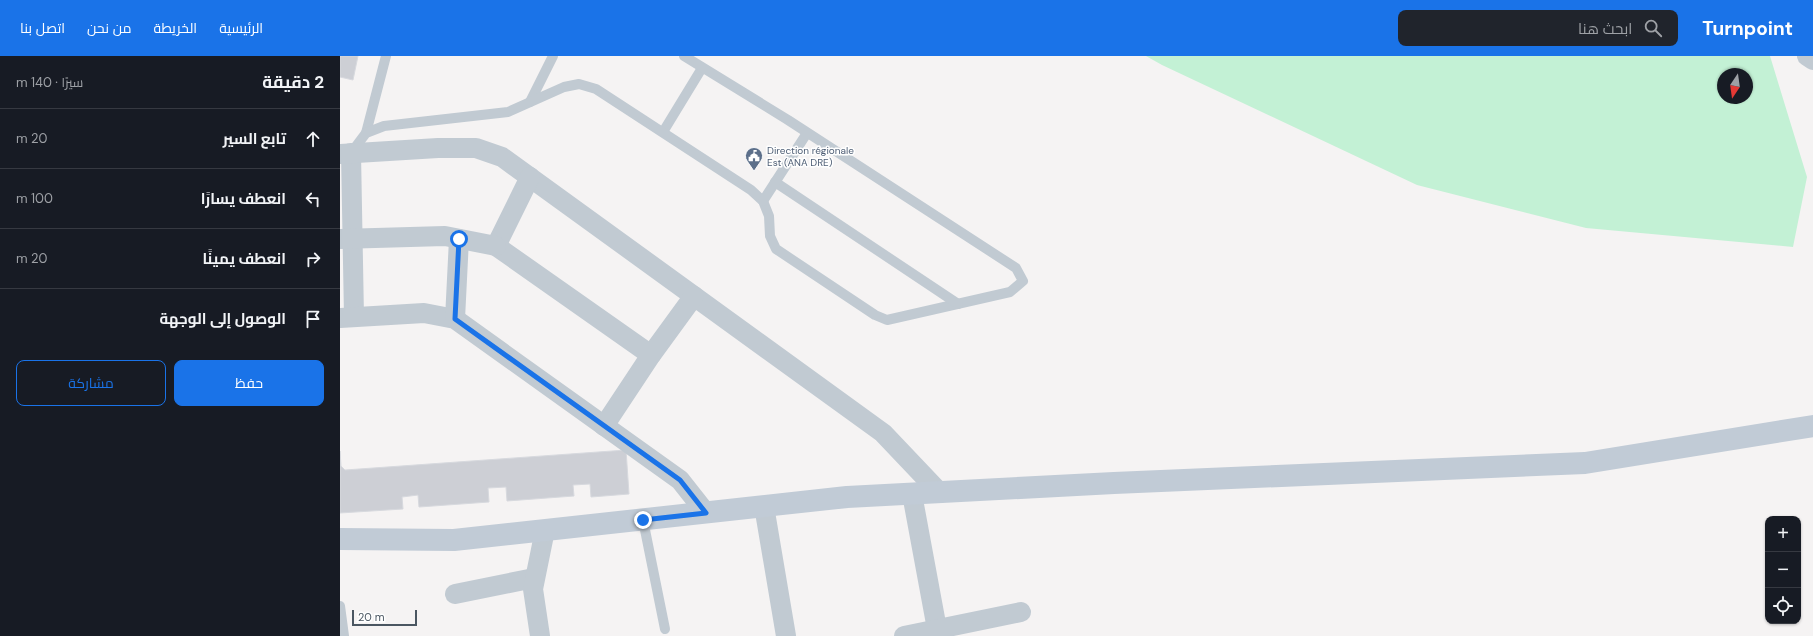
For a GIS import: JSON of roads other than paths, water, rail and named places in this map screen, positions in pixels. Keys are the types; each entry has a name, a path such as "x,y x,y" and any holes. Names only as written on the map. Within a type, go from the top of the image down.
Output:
{"main road":[{"path":"340,539 454,540 847,497 1585,463 1813,426"}],"street":[{"path":"1807,56 1813,60"},
{"path":"706,513 680,480 455,319 424,313 347,317 346,154 438,148 476,148 502,157 883,433 940,493"},
{"path":"496,246 530,177"},
{"path":"346,239 445,236 496,246 651,355"},
{"path":"455,319 459,239"},
{"path":"604,426 651,355 694,296"},
{"path":"912,494 937,629"},
{"path":"764,506 786,636"},
{"path":"540,636 533,589 534,578 545,530"},
{"path":"455,594 534,578"},
{"path":"904,636 1021,612"}],"lane":[{"path":"366,133 386,56"},
{"path":"530,102 553,56"},
{"path":"346,154 366,133 384,126 508,112 564,87 579,84 596,90 752,190 762,201 769,216 770,236 776,249 875,315 887,320 958,304 1010,292 1023,281 1016,268 807,133 684,56"},
{"path":"663,132 702,68"},
{"path":"762,201 807,133"},
{"path":"775,182 958,304"},
{"path":"643,520 665,629"},
{"path":"340,606 344,636"}],"place":[{"name":"Direction régionale Est (ANA DRE)","path":"754,171"}]}
